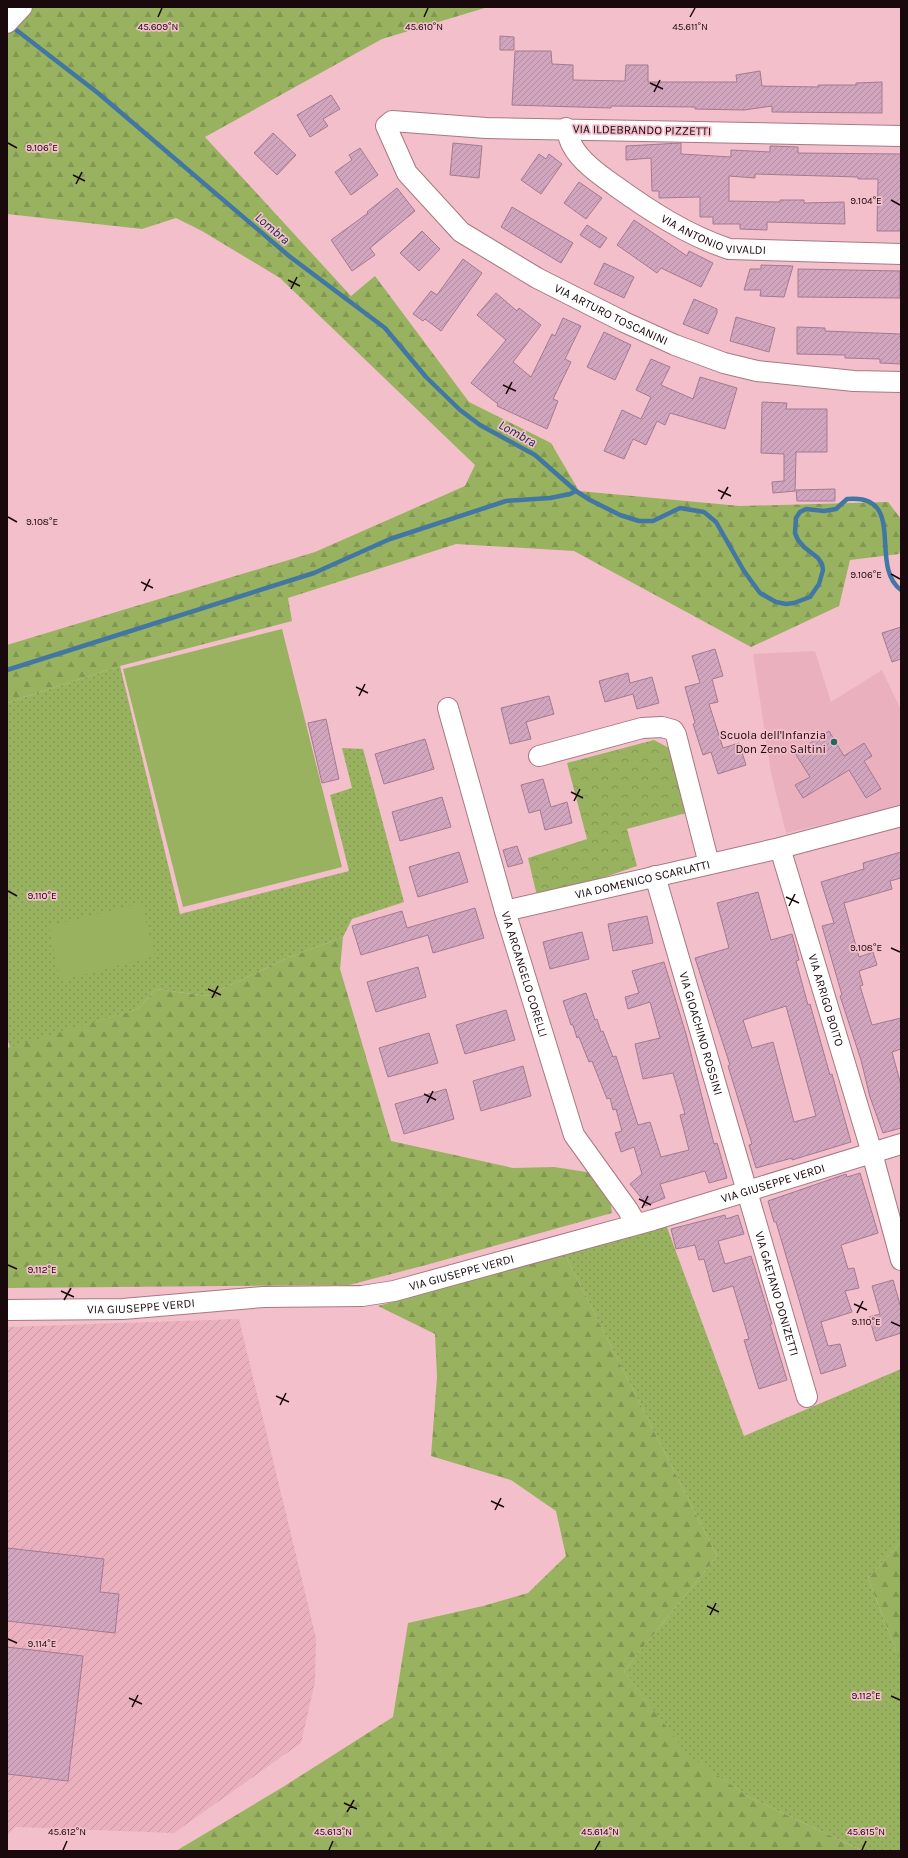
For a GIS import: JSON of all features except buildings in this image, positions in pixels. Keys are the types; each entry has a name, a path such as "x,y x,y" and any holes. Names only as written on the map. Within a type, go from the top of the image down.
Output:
{"street":[{"name":"VIA ILDEBRANDO PIZZETTI","path":"386,126 392,120 486,128 566,128 901,136"},
{"name":"VIA ARTURO TOSCANINI","path":"386,126 407,173 461,232 537,278 624,322 675,345 724,363 757,371 854,381 901,382"},
{"name":"VIA ANTONIO VIVALDI","path":"566,128 572,146 593,169 632,198 682,229 714,244 730,249 901,254"},
{"name":"VIA ARCANGELO CORELLI","path":"448,708 505,911 574,1135 628,1210 636,1224"},
{"path":"540,756 642,728 662,727 673,730 676,735 709,864"},
{"name":"VIA DOMENICO SCARLATTI","path":"505,911 780,848 901,816"},
{"name":"VIA ARRIGO BOITO","path":"780,848 872,1153 901,1260"},
{"name":"VIA GIOACHINO ROSSINI","path":"655,876 747,1190"},
{"name":"VIA GIUSEPPE VERDI","path":"7,1310 123,1309 263,1297 362,1296 394,1291 636,1224 901,1144"},
{"name":"VIA GAETANO DONIZETTI","path":"747,1190 807,1397"}],"shaded area":[{"name":"Scuola dell'Infanzia Don Zeno Saltini","path":"815,651 831,702 882,670 901,710 901,806 786,833 771,773 753,654"},
{"path":"239,1319 316,1638 315,1682 301,1743 174,1833 15,1827 7,1836 7,1327"}],"green space":[{"path":"7,7 488,7 382,39 205,137 351,296 375,276 469,402 551,443 579,491 740,506 888,502 901,519 901,548 899,554 850,560 839,606 751,647 574,551 456,544 288,598 292,621 120,666 7,703 7,645 315,552 465,486 475,465 280,278 202,231 176,218 142,229 7,214"},
{"path":"282,629 342,867 183,907 123,669"},
{"path":"120,666 180,914 349,871 330,795 352,788 342,748 363,749 404,902 352,919 343,937 287,958 207,996 156,989 138,1009 10,1048 7,1037 7,703"},
{"path":"654,740 669,748 686,813 627,829 637,866 538,900 528,858 587,839 567,763"},
{"path":"141,903 155,956 60,981 49,926"},
{"path":"343,937 340,969 391,1141 513,1168 554,1167 593,1173 610,1199 612,1213 349,1285 7,1288 7,1048 138,1009 156,989 207,996 287,958"},
{"path":"665,1222 744,1436 901,1369 901,1542 868,1578 901,1664 901,1851 863,1851 749,1797 687,1755 624,1671 717,1556 564,1253"},
{"path":"564,1253 717,1556 624,1671 688,1755 749,1797 863,1851 176,1851 283,1787 393,1717 408,1623 483,1606 528,1593 566,1556 556,1511 511,1480 431,1456 437,1377 435,1334 378,1306"},
{"path":"901,1542 901,1664 868,1578"}],"waterway":[{"name":"Lombra","path":"15,29 98,93 289,256 385,328 426,377 460,410 480,425 535,455 576,491 590,500 620,515 639,521 653,521 680,508 704,512 716,522 744,571 760,593 776,602 786,604 794,603 810,597 819,584 823,570 822,564 818,558 804,547 798,540 795,533 796,518 800,512 806,509 824,511 836,509 847,499 865,500 877,507 882,519 887,565 892,579 901,590"},
{"path":"7,670 314,573 390,539 506,501 550,498 570,494 576,491"}],"place":[{"name":"Scuola dell'Infanzia Don Zeno Saltini","path":"834,742"}]}
